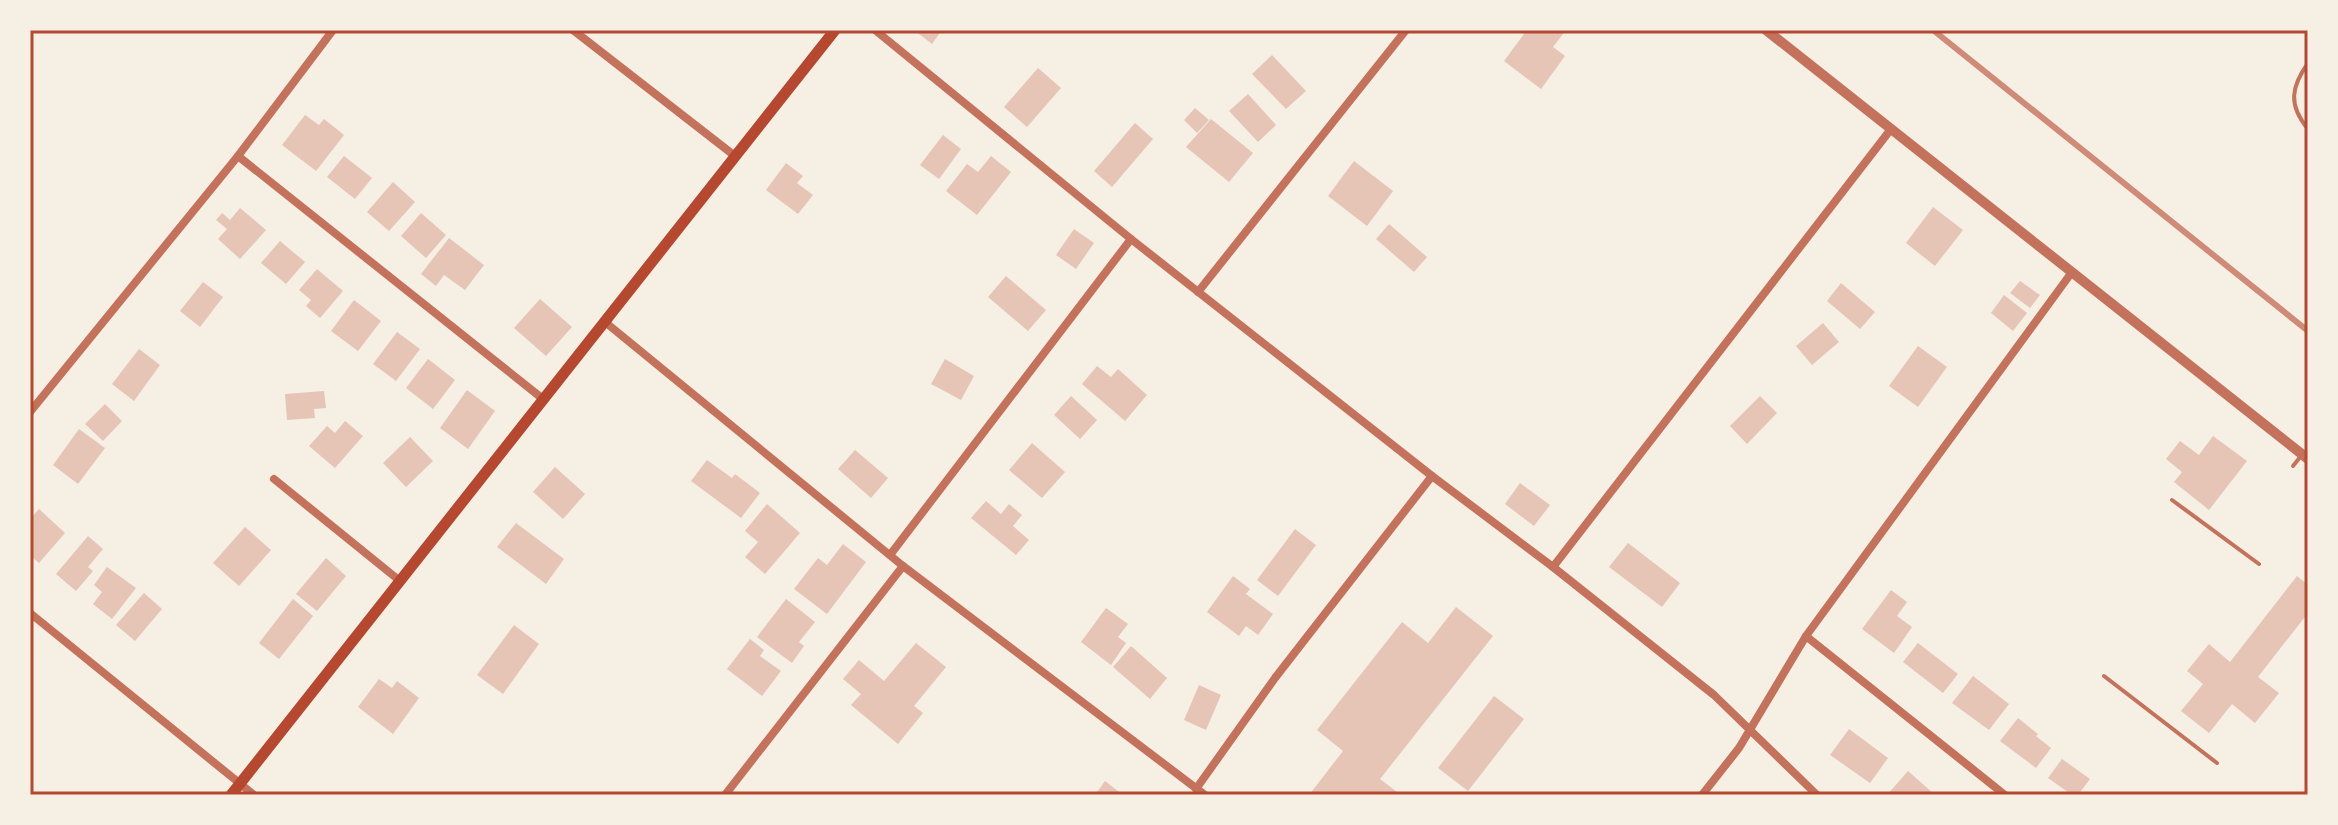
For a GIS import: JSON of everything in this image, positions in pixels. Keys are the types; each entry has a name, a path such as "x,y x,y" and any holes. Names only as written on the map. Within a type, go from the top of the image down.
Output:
{"main road":[{"path":"231,795 835,30"}],"street":[{"path":"30,412 238,156 333,30"},
{"path":"573,30 735,156"},
{"path":"875,30 1131,239 1714,695 1817,795"},
{"path":"1198,292 1406,30"},
{"path":"1766,30 2305,456"},
{"path":"1553,567 1891,129"},
{"path":"238,156 543,399"},
{"path":"890,555 1131,239"},
{"path":"1702,795 1739,748 1806,636 2072,272"},
{"path":"605,322 903,566 1205,795"},
{"path":"1196,789 1275,678 1432,476"},
{"path":"274,479 400,581"},
{"path":"725,795 903,566"},
{"path":"30,613 254,795"},
{"path":"1806,636 2005,795"}],"lane":[{"path":"2308,63 2296,85 2294,102 2298,117 2308,129"},
{"path":"2293,466 2305,456"},
{"path":"2172,500 2259,564"},
{"path":"2104,676 2217,763"}],"building":[{"path":"914,30 942,30 932,44"},
{"path":"1527,30 1566,30 1553,47 1565,56 1541,89 1504,61"},
{"path":"1272,55 1306,91 1286,109 1252,74"},
{"path":"1038,68 1061,88 1027,127 1004,107"},
{"path":"1248,94 1276,125 1258,142 1229,111"},
{"path":"1195,108 1209,120 1197,133 1184,120"},
{"path":"305,115 319,125 324,119 344,135 316,171 282,145"},
{"path":"1211,119 1253,153 1229,182 1186,147"},
{"path":"1135,123 1153,139 1112,187 1094,171"},
{"path":"943,135 961,149 939,179 920,165"},
{"path":"344,156 372,178 355,199 327,177"},
{"path":"991,156 1011,172 977,215 946,191 967,164 978,172"},
{"path":"1354,161 1393,191 1367,226 1328,196"},
{"path":"786,163 803,176 797,183 813,195 798,214 766,190"},
{"path":"393,182 415,202 389,231 367,212"},
{"path":"1933,207 1963,230 1935,266 1906,243"},
{"path":"240,208 266,230 240,259 218,239 227,229 216,220 222,213 230,220"},
{"path":"421,213 446,235 426,258 401,236"},
{"path":"1389,224 1427,257 1414,272 1376,239"},
{"path":"1074,229 1094,243 1076,269 1056,255"},
{"path":"449,238 484,265 465,290 444,275 436,286 421,274"},
{"path":"280,241 305,262 286,284 261,263"},
{"path":"317,269 343,291 320,318 306,306 311,300 299,290"},
{"path":"1006,276 1046,310 1028,331 988,297"},
{"path":"2020,281 2040,295 2030,308 2010,293"},
{"path":"203,282 223,297 200,327 180,311"},
{"path":"1841,283 1875,312 1860,329 1827,301"},
{"path":"2004,295 2027,313 2013,331 1991,313"},
{"path":"540,299 572,327 546,356 514,328"},
{"path":"354,300 381,321 358,351 331,331"},
{"path":"1823,323 1839,342 1812,365 1796,346"},
{"path":"397,332 420,349 396,381 373,364"},
{"path":"1918,346 1947,367 1918,407 1889,386"},
{"path":"139,349 160,365 134,401 112,384"},
{"path":"428,359 455,380 433,409 406,388"},
{"path":"945,359 974,376 961,400 931,384"},
{"path":"1097,366 1111,377 1118,369 1147,395 1125,421 1082,384"},
{"path":"467,390 495,411 468,449 440,428"},
{"path":"324,391 326,408 314,409 315,418 287,420 285,394"},
{"path":"1071,396 1097,420 1080,439 1054,415"},
{"path":"1760,396 1777,413 1747,444 1730,426"},
{"path":"105,404 122,421 103,441 85,424"},
{"path":"345,421 363,436 335,468 309,446 327,426 335,433"},
{"path":"79,429 105,448 78,484 53,465"},
{"path":"2213,436 2247,461 2209,510 2174,482 2182,472 2166,459 2180,441 2199,455"},
{"path":"410,437 433,461 406,487 383,463"},
{"path":"1032,443 1065,472 1042,498 1009,470"},
{"path":"855,450 888,478 871,498 838,469"},
{"path":"707,460 732,478 735,474 760,493 741,518 691,481"},
{"path":"555,467 585,494 563,519 533,492"},
{"path":"1520,483 1550,505 1534,526 1505,504"},
{"path":"986,501 1001,514 1009,504 1022,515 1013,526 1029,540 1016,555 971,518"},
{"path":"767,504 800,533 765,574 745,557 758,542 745,531"},
{"path":"39,509 65,533 39,563 30,555 30,519"},
{"path":"516,523 564,559 546,584 497,547"},
{"path":"245,527 271,550 239,586 213,563"},
{"path":"1295,529 1316,545 1278,596 1257,580"},
{"path":"88,536 103,549 88,567 93,571 76,591 56,574"},
{"path":"1628,543 1680,583 1662,607 1609,567"},
{"path":"843,544 866,562 827,614 794,589 818,558 827,565"},
{"path":"326,558 346,576 317,611 296,594"},
{"path":"107,567 136,588 112,619 93,604 102,592 94,585"},
{"path":"1233,576 1250,589 1246,594 1273,614 1258,635 1246,626 1239,636 1207,612"},
{"path":"2297,576 2308,585 2308,613 2258,677 2279,693 2255,723 2232,704 2209,733 2181,711 2203,684 2187,671 2209,644 2230,662"},
{"path":"1891,590 1907,602 1897,616 1912,627 1894,653 1862,629"},
{"path":"144,593 162,609 135,641 116,625"},
{"path":"293,599 313,616 279,659 259,643"},
{"path":"786,599 815,622 799,642 804,646 792,663 757,637"},
{"path":"1456,607 1493,636 1380,779 1401,795 1309,795 1343,751 1317,730 1402,622 1428,643"},
{"path":"1106,608 1128,624 1118,637 1126,643 1111,665 1081,642"},
{"path":"514,625 539,644 503,694 477,675"},
{"path":"750,639 764,650 760,656 781,671 762,696 727,669"},
{"path":"916,643 946,667 914,706 923,713 898,744 851,705 861,694 843,679 859,660 884,681"},
{"path":"1918,643 1958,674 1943,693 1903,662"},
{"path":"1131,646 1167,678 1150,699 1113,667"},
{"path":"1973,676 2009,704 1989,730 1952,703"},
{"path":"379,679 392,688 397,681 419,698 393,734 358,707"},
{"path":"1199,685 1221,695 1206,730 1184,720"},
{"path":"1494,696 1524,719 1468,791 1438,768"},
{"path":"2018,718 2051,748 2036,768 2000,741"},
{"path":"1849,729 1888,758 1870,783 1830,755"},
{"path":"2062,759 2090,779 2078,795 2072,795 2048,778"},
{"path":"1908,771 1935,795 1887,795"},
{"path":"1105,781 1123,795 1095,795"}],"railway":[{"path":"1933,30 2308,331"}]}
